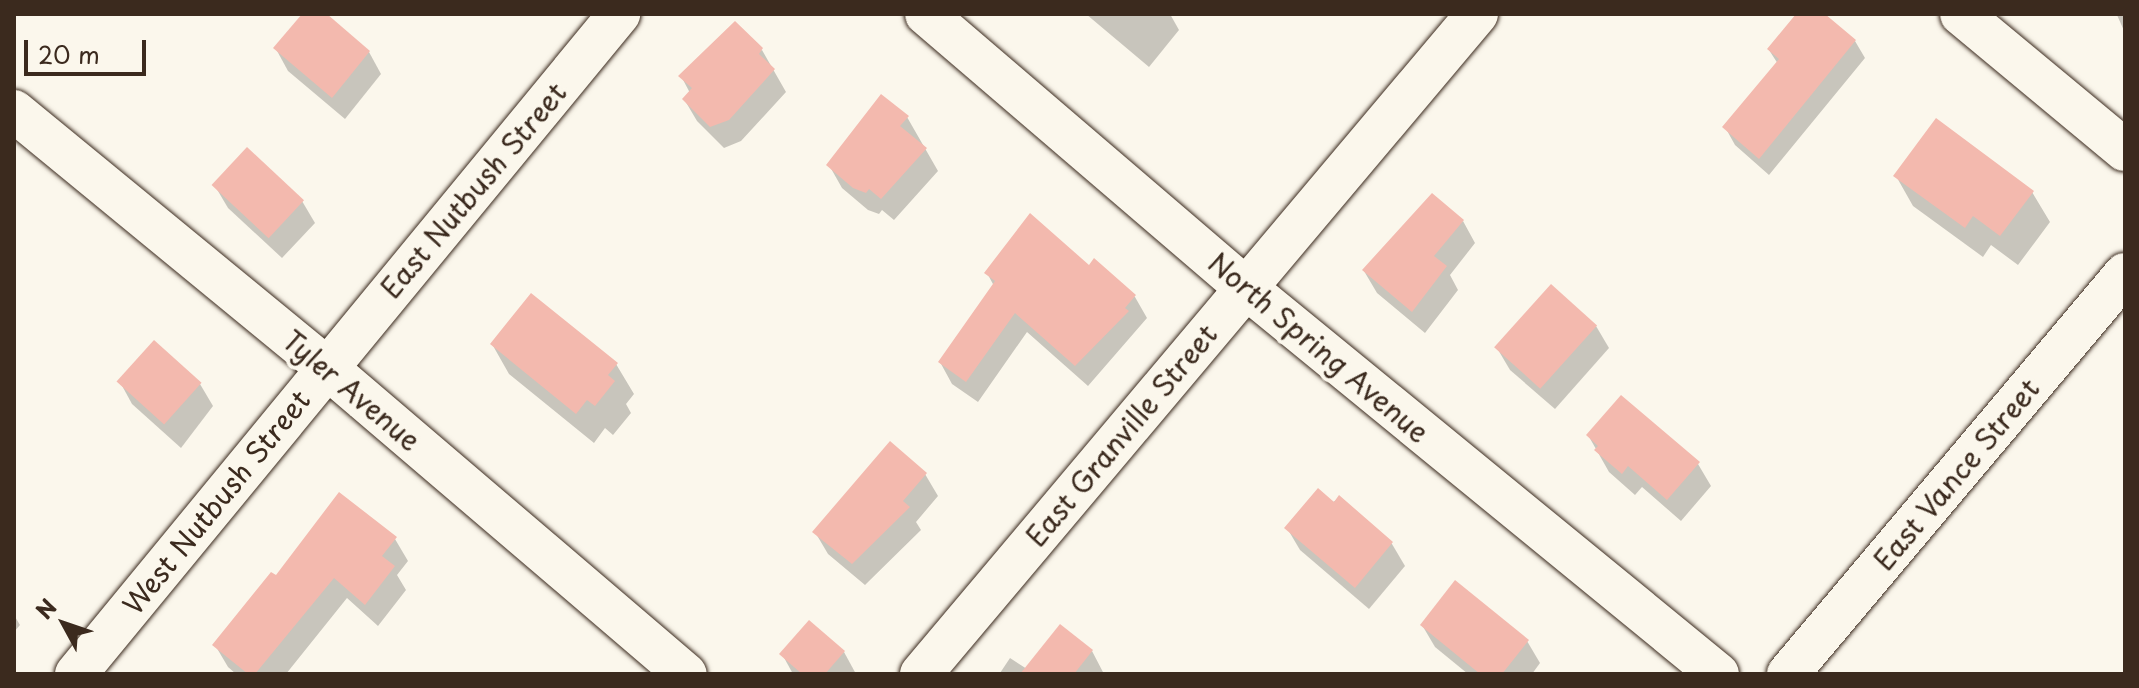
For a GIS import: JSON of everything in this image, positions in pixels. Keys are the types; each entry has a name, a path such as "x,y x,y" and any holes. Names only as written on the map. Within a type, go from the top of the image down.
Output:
{"street":[{"name":"East Nutbush Street","path":"326,367 619,14"},
{"name":"North Spring Avenue","path":"926,14 1245,287 1718,674"},
{"name":"East Granville Street","path":"921,674 1477,14"},
{"path":"1961,14 2125,150"},
{"name":"Tyler Avenue","path":"14,111 326,367 686,674"},
{"name":"East Vance Street","path":"1788,674 2125,274"},
{"name":"West Nutbush Street","path":"76,674 326,367"}],"building":[{"path":"302,14 327,14 370,51 332,98 273,48"},
{"path":"1796,14 1825,14 1856,40 1759,159 1722,127 1779,59 1767,49"},
{"path":"735,21 763,48 759,54 775,69 729,120 710,127 682,99 692,88 678,76"},
{"path":"881,94 909,116 900,126 927,148 881,199 869,189 866,193 853,188 826,165"},
{"path":"1936,118 2034,191 2000,236 1973,216 1965,228 1893,176"},
{"path":"247,147 304,200 269,238 212,185"},
{"path":"1432,193 1464,220 1434,256 1447,266 1412,312 1362,270"},
{"path":"1030,213 1089,265 1094,258 1136,295 1125,308 1129,311 1075,366 1015,313 966,382 938,362 995,281 984,273"},
{"path":"1551,284 1597,325 1540,389 1494,347"},
{"path":"531,293 618,363 608,375 615,381 595,406 587,400 576,414 490,344"},
{"path":"154,340 202,383 164,424 117,382"},
{"path":"1621,395 1700,462 1667,500 1628,466 1622,474 1594,450 1598,446 1586,435"},
{"path":"890,441 927,473 903,501 910,507 852,564 812,532"},
{"path":"1318,488 1334,502 1339,495 1393,542 1355,588 1284,528"},
{"path":"339,492 397,537 382,556 395,566 365,605 334,578 255,674 248,674 212,645 271,572 276,575"},
{"path":"1455,580 1529,640 1502,674 1480,674 1420,625"},
{"path":"809,620 845,651 825,674 802,674 779,654"},
{"path":"1060,624 1093,650 1074,674 1020,674"}]}
